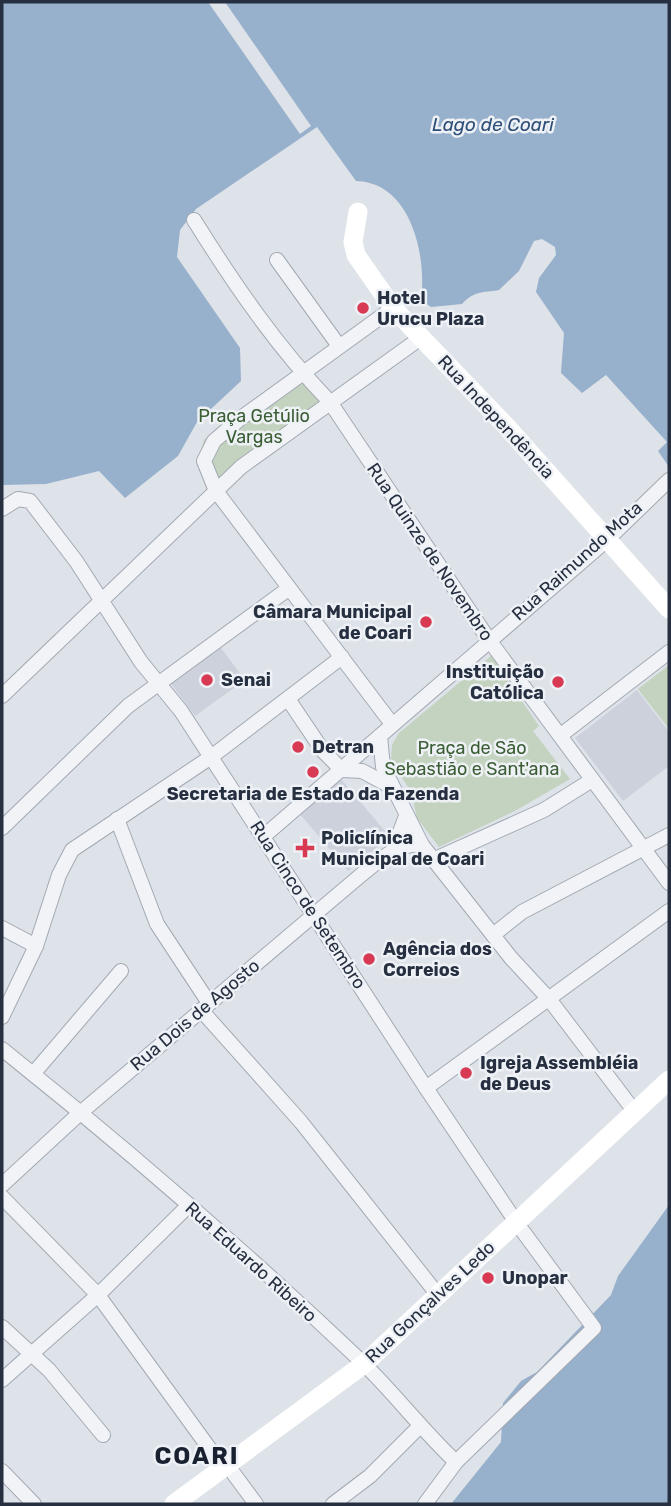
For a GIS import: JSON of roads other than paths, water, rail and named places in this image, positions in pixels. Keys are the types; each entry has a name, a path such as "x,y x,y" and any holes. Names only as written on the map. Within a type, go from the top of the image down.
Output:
{"main road":[{"name":"Rua Independência","path":"358,212 353,242 356,255 393,308 608,539 669,609"},
{"name":"Rua Gonçalves Ledo","path":"174,1504 364,1364 669,1080"}],"street":[{"name":"Rua Quinze de Novembro","path":"194,220 239,291 302,374 330,402 489,640 669,883"},
{"path":"277,260 339,346"},
{"path":"392,724 216,491 204,461 214,441 393,308"},
{"path":"2,696 241,467 422,337"},
{"name":"Rua Raimundo Mota","path":"264,836 608,539 669,480"},
{"name":"Rua Cinco de Setembro","path":"6,506 18,499 30,501 158,684 181,711 426,1088 516,1222 594,1328 456,1462"},
{"path":"2,828 128,706 288,589"},
{"path":"561,735 669,652"},
{"path":"2,1017 36,946 59,875 67,858 81,842 211,757 342,657"},
{"path":"288,699 323,751 342,769 362,771 392,787"},
{"path":"380,737 383,767 422,845 493,935 549,999 635,1112"},
{"path":"433,860 544,810 592,780"},
{"name":"Rua Dois de Agosto","path":"393,850 406,816"},
{"path":"117,819 156,924 205,1006 438,1295"},
{"path":"493,935 522,912 645,850 669,835"},
{"name":"Rua Dois de Agosto","path":"2,1185 79,1114 205,1006 393,850 409,844 422,845"},
{"path":"426,1088 669,911"},
{"path":"2,928 36,946"},
{"path":"33,1074 121,971"},
{"name":"Rua Eduardo Ribeiro","path":"2,1049 189,1205 364,1364 419,1427 456,1462"},
{"path":"2,1197 98,1295 204,1443 228,1466 256,1504"},
{"path":"2,1380 98,1295 189,1205"},
{"path":"2,1327 33,1352 103,1435"},
{"path":"333,1504 370,1476 419,1427"},
{"path":"425,1504 456,1462"},
{"path":"2,1471 34,1504"}],"water":[{"name":"Lago de Coari","path":"2,2 669,2 669,467 658,451 667,442 606,375 582,393 561,373 564,333 536,292 539,278 556,255 555,247 542,239 534,241 519,271 499,290 475,294 462,304 431,307 421,300 418,243 402,207 390,194 375,185 356,181 317,127 196,209 180,230 177,257 240,348 241,381 197,422 178,456 125,498 99,471 46,484 2,485"},
{"path":"669,1205 669,1504 451,1504 501,1442 503,1403 521,1381 537,1372 611,1295 618,1276"}],"place":[{"name":"Hotel Urucu Plaza","path":"363,308"},
{"name":"Câmara Municipal de Coari","path":"426,622"},
{"name":"Senai","path":"207,680"},
{"name":"Instituição Católica","path":"558,682"},
{"name":"Detran","path":"298,747"},
{"name":"Secretaria de Estado da Fazenda","path":"313,772"},
{"name":"Policlínica Municipal de Coari","path":"305,848"},
{"name":"Agência dos Correios","path":"369,959"},
{"name":"Igreja Assembléia de Deus","path":"466,1073"},
{"name":"Unopar","path":"488,1278"}],"district":[{"name":"COARI","path":"197,1456"}],"park label":[{"name":"Praça Getúlio Vargas","path":"254,426"},
{"name":"Praça de São Sebastião e Sant'ana","path":"472,758"}]}
